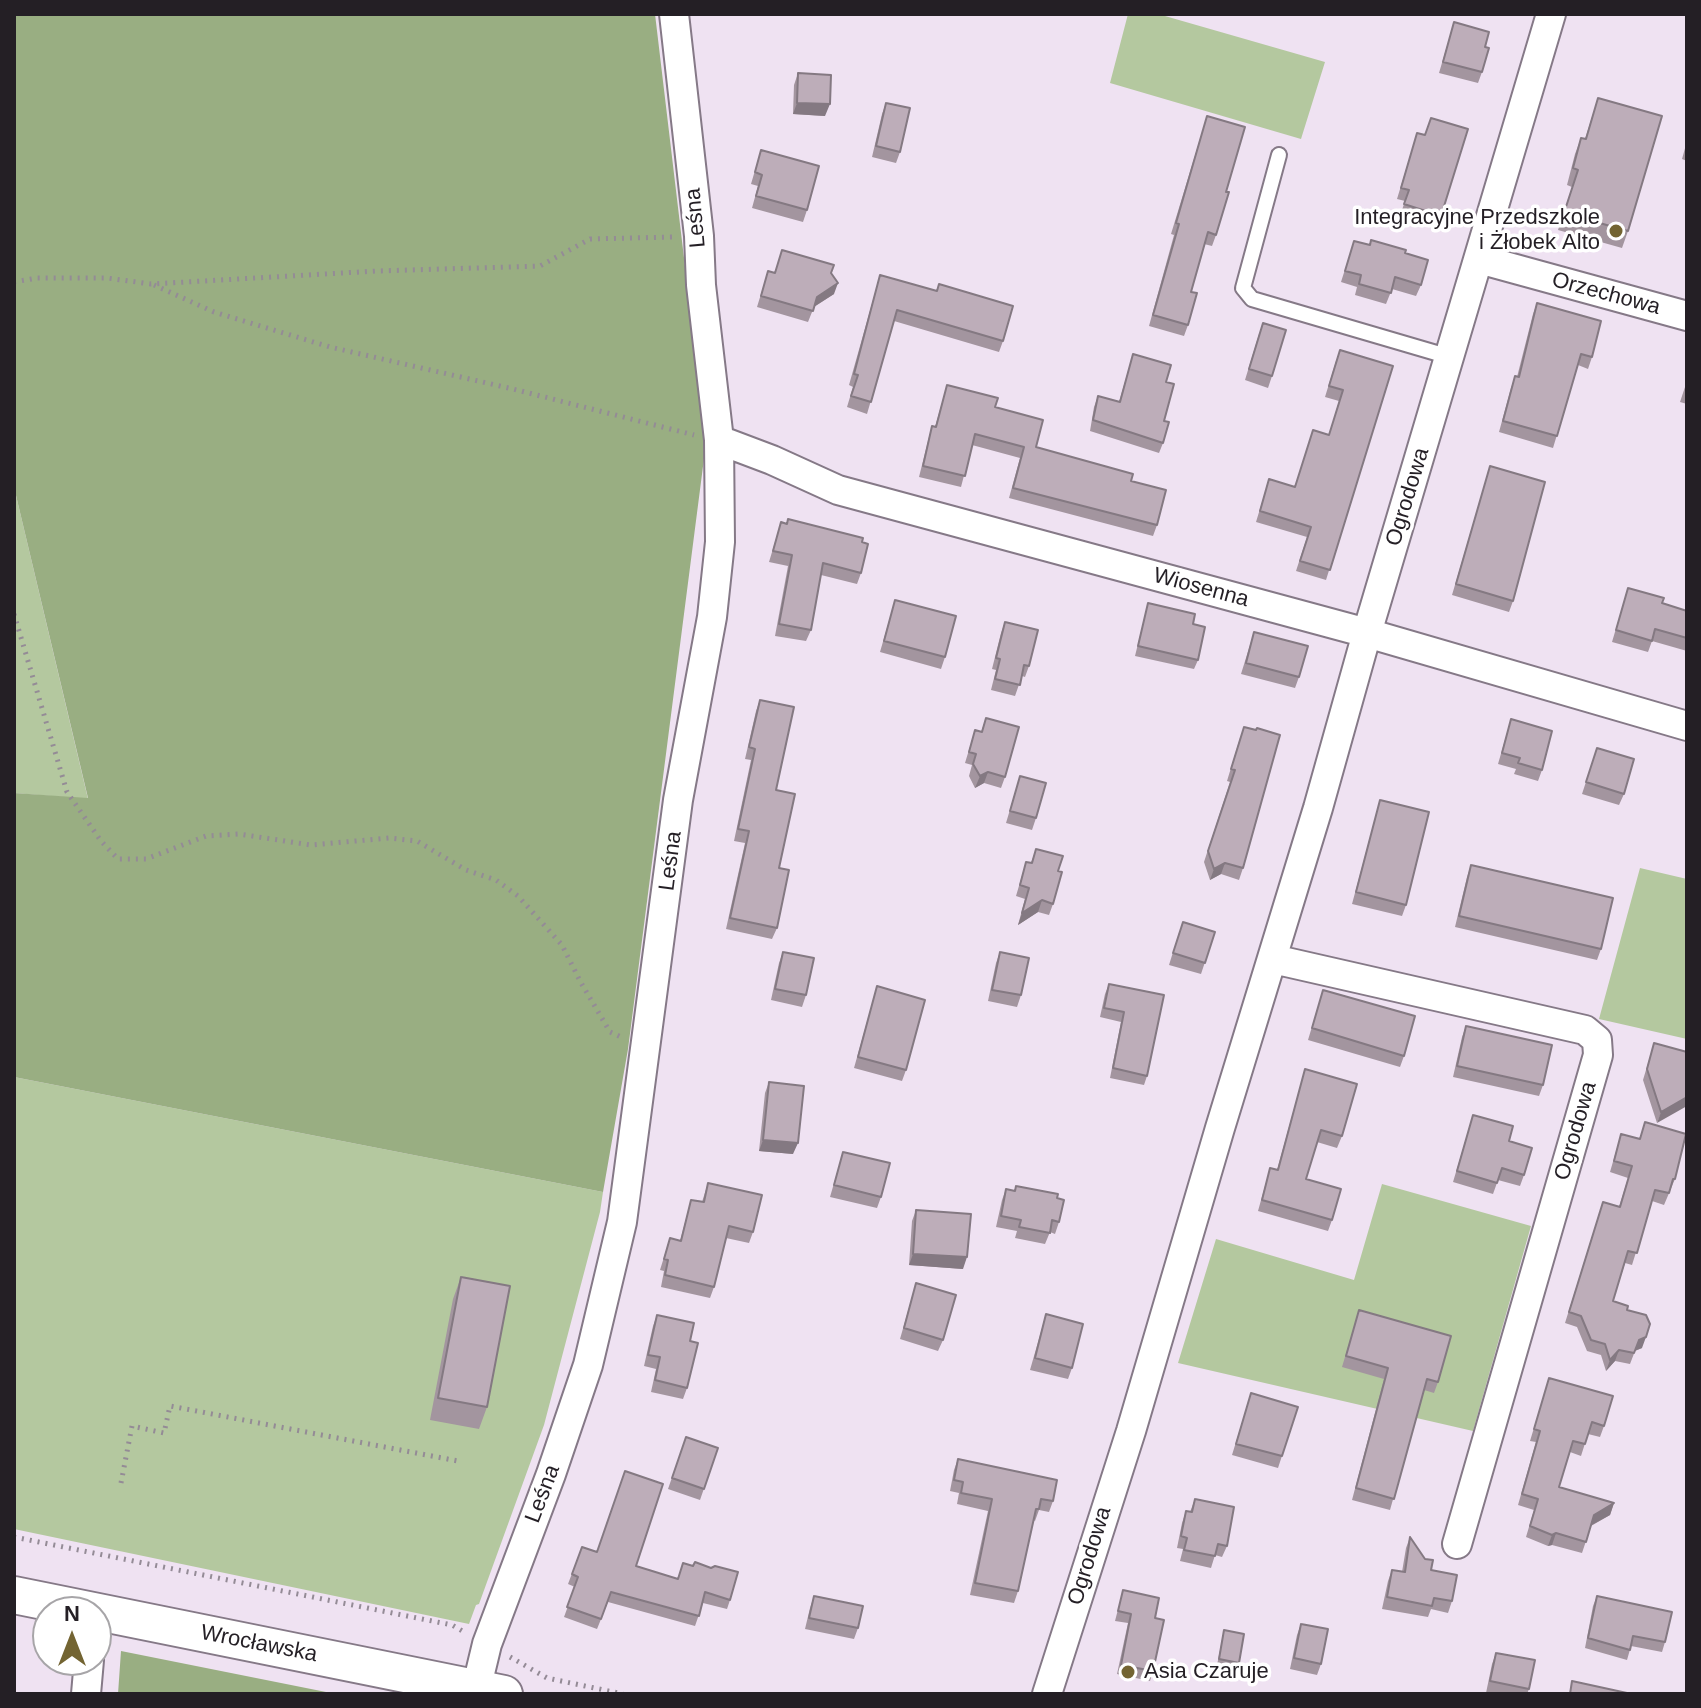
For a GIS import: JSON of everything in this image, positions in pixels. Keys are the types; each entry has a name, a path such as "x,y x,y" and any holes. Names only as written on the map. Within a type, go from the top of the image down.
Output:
{"street":[{"name":"Leśna","path":"485,1692 487,1644 588,1365 622,1222 678,800 712,617 720,542 719,440 674,14"},
{"name":"Ogrodowa","path":"1047,1694 1131,1431 1273,959 1551,14"},
{"name":"Orzechowa","path":"1479,259 1687,316"},
{"name":"Wiosenna","path":"719,440 838,490 1367,633 1687,726"},
{"name":"Ogrodowa","path":"1273,959 1585,1030 1597,1040 1598,1055 1457,1544"},
{"name":"Wrocławska","path":"112,1615 485,1692"}],"lane":[{"path":"1279,155 1243,288 1252,299 1450,357"}],"path":[{"path":"14,282 37,278 107,278 151,284 377,271 540,266 590,239 699,236"},
{"path":"151,284 214,312 330,347 719,440"},
{"path":"14,614 67,792 101,841 118,859 146,859 206,836 239,834 311,845 389,838 417,841 466,870 496,880 518,896 562,945 610,1032 646,1049"},
{"path":"121,1483 132,1426 164,1433 170,1406 458,1461"},
{"path":"14,1537 452,1625 547,1678 623,1694"}],"green space":[{"path":"14,14 655,14 706,443 628,1049 603,1192 14,1077 14,793 88,798 14,487"},
{"path":"1128,14 1158,14 1325,62 1301,139 1110,83"},
{"path":"14,487 88,799 14,793"},
{"path":"1640,868 1687,879 1687,1039 1599,1019"},
{"path":"14,1077 603,1192 544,1425 469,1624 14,1529"},
{"path":"1382,1184 1531,1226 1473,1431 1178,1363 1216,1239 1354,1280"},
{"path":"121,1651 336,1694 118,1694"}],"building":[{"path":"1454,22 1489,32 1485,47 1489,48 1482,72 1443,62"},
{"path":"798,73 831,75 830,104 797,103"},
{"path":"1598,98 1662,116 1628,231 1564,213 1578,170 1573,168 1581,138 1586,139"},
{"path":"886,103 910,108 900,152 876,146"},
{"path":"1207,116 1245,127 1216,235 1208,232 1191,292 1197,293 1188,325 1153,315"},
{"path":"1431,118 1468,129 1441,216 1404,204 1409,190 1401,188 1417,133 1425,135"},
{"path":"761,150 819,166 807,210 756,196 762,175 755,172"},
{"path":"1371,240 1428,260 1421,285 1395,277 1391,293 1359,284 1361,275 1345,271 1354,241 1370,245"},
{"path":"782,250 834,265 831,273 838,283 817,297 813,311 761,296 768,271 775,273"},
{"path":"880,275 937,291 939,284 1013,306 1003,341 897,310 871,402 851,396"},
{"path":"1537,303 1601,321 1592,357 1581,354 1557,436 1503,421 1515,376 1519,377"},
{"path":"1263,323 1286,330 1272,376 1249,369"},
{"path":"1340,350 1393,366 1330,570 1300,561 1311,527 1260,511 1269,479 1295,487 1313,430 1329,435 1343,390 1329,386"},
{"path":"1133,354 1171,365 1166,382 1174,384 1164,421 1169,422 1163,443 1093,420 1098,396 1120,402"},
{"path":"947,385 998,398 995,407 1043,420 1036,447 1133,474 1131,481 1166,490 1157,525 1013,488 1024,447 975,434 965,476 923,466 932,426 936,427"},
{"path":"1490,466 1545,482 1513,601 1456,584"},
{"path":"788,519 863,538 862,542 868,544 861,573 823,563 811,630 779,624 792,555 773,551 781,522 787,524"},
{"path":"1628,588 1664,598 1662,603 1687,611 1687,638 1655,629 1652,641 1616,630"},
{"path":"895,600 956,616 945,657 884,641"},
{"path":"1148,603 1195,614 1193,624 1205,627 1198,660 1138,646"},
{"path":"1005,622 1038,630 1029,666 1024,665 1020,685 995,679 1000,659 996,658"},
{"path":"1254,632 1308,646 1299,677 1246,663"},
{"path":"760,700 794,707 776,790 795,794 779,868 789,870 777,928 730,918 749,831 738,829 755,749 749,747"},
{"path":"986,718 1019,727 1005,777 988,772 980,776 973,764 976,754 969,752 975,730 982,732"},
{"path":"1511,719 1552,731 1542,770 1518,763 1520,758 1502,753"},
{"path":"1244,727 1280,735 1243,868 1225,863 1214,869 1208,851 1235,770 1231,769"},
{"path":"1597,748 1634,759 1624,794 1586,782"},
{"path":"1020,776 1046,783 1036,818 1010,811"},
{"path":"1380,800 1429,812 1406,905 1356,892"},
{"path":"1036,849 1063,856 1058,871 1062,872 1053,904 1042,900 1022,913 1029,888 1020,885 1026,862 1032,863"},
{"path":"1471,865 1613,898 1601,949 1459,916"},
{"path":"1183,922 1215,932 1205,963 1173,953"},
{"path":"783,952 814,958 806,995 775,989"},
{"path":"1000,952 1029,958 1021,995 992,990"},
{"path":"1109,984 1164,995 1147,1076 1113,1068 1124,1012 1104,1008"},
{"path":"877,986 925,1000 906,1070 858,1057"},
{"path":"1323,990 1415,1016 1404,1056 1312,1028"},
{"path":"1466,1026 1552,1045 1543,1085 1457,1066"},
{"path":"1654,1043 1687,1052 1687,1097 1661,1112 1647,1069"},
{"path":"1305,1069 1357,1084 1342,1136 1321,1130 1306,1179 1341,1189 1332,1220 1262,1200 1270,1168 1278,1170"},
{"path":"769,1082 804,1086 798,1143 763,1140"},
{"path":"1473,1115 1513,1126 1509,1141 1532,1148 1524,1175 1502,1168 1497,1183 1457,1171"},
{"path":"1645,1122 1686,1134 1669,1193 1655,1190 1637,1253 1628,1251 1613,1301 1628,1306 1627,1310 1646,1315 1650,1324 1646,1337 1639,1340 1634,1353 1619,1350 1610,1360 1605,1344 1591,1340 1581,1316 1569,1312 1603,1202 1620,1207 1632,1166 1614,1161 1621,1134 1640,1139"},
{"path":"843,1152 890,1163 881,1197 834,1185"},
{"path":"708,1183 762,1195 753,1232 729,1226 714,1287 665,1275 668,1260 664,1259 670,1238 681,1241 691,1200 704,1202"},
{"path":"1016,1186 1058,1194 1057,1198 1064,1200 1059,1222 1052,1220 1050,1233 1019,1227 1021,1220 1001,1216 1006,1189 1015,1191"},
{"path":"916,1210 971,1214 967,1257 913,1254"},
{"path":"461,1277 510,1286 487,1407 438,1398"},
{"path":"916,1283 956,1295 943,1340 904,1328"},
{"path":"1359,1310 1451,1336 1438,1382 1427,1379 1394,1499 1356,1488 1388,1368 1346,1356"},
{"path":"1046,1314 1083,1324 1072,1368 1035,1358"},
{"path":"657,1315 694,1323 690,1341 698,1343 687,1388 655,1380 660,1357 648,1355"},
{"path":"1549,1378 1613,1396 1604,1426 1592,1422 1585,1444 1573,1441 1559,1487 1614,1503 1594,1515 1586,1542 1556,1533 1552,1535 1530,1526 1538,1499 1522,1494 1540,1431 1534,1429"},
{"path":"1251,1393 1298,1407 1282,1456 1236,1444"},
{"path":"686,1437 718,1448 704,1489 672,1478"},
{"path":"958,1459 1057,1480 1053,1501 1041,1499 1039,1509 1036,1509 1018,1591 975,1583 992,1499 961,1493 963,1482 954,1480"},
{"path":"625,1471 663,1484 636,1566 678,1579 683,1563 693,1566 695,1562 738,1572 730,1600 705,1592 699,1616 611,1592 601,1619 567,1607 578,1577 572,1574 582,1547 597,1552"},
{"path":"1195,1499 1234,1507 1227,1546 1218,1544 1215,1556 1184,1550 1187,1538 1181,1536 1186,1511 1192,1512"},
{"path":"1410,1537 1425,1559 1433,1560 1431,1570 1457,1575 1452,1601 1434,1598 1432,1606 1387,1597 1392,1570 1405,1572"},
{"path":"1123,1590 1159,1598 1155,1618 1164,1620 1153,1671 1121,1665 1131,1614 1118,1611"},
{"path":"814,1596 863,1606 858,1628 809,1618"},
{"path":"1597,1596 1672,1612 1665,1642 1633,1636 1630,1650 1588,1638"},
{"path":"1301,1624 1328,1629 1321,1664 1294,1658"},
{"path":"1224,1630 1244,1634 1239,1663 1219,1659"},
{"path":"1496,1653 1535,1660 1529,1689 1490,1681"},
{"path":"1572,1681 1627,1693 1627,1694 1570,1694"}],"place":[{"name":"Integracyjne Przedszkole i Żłobek Alto","path":"1616,231"},
{"name":"Asia Czaruje","path":"1128,1672"}]}
